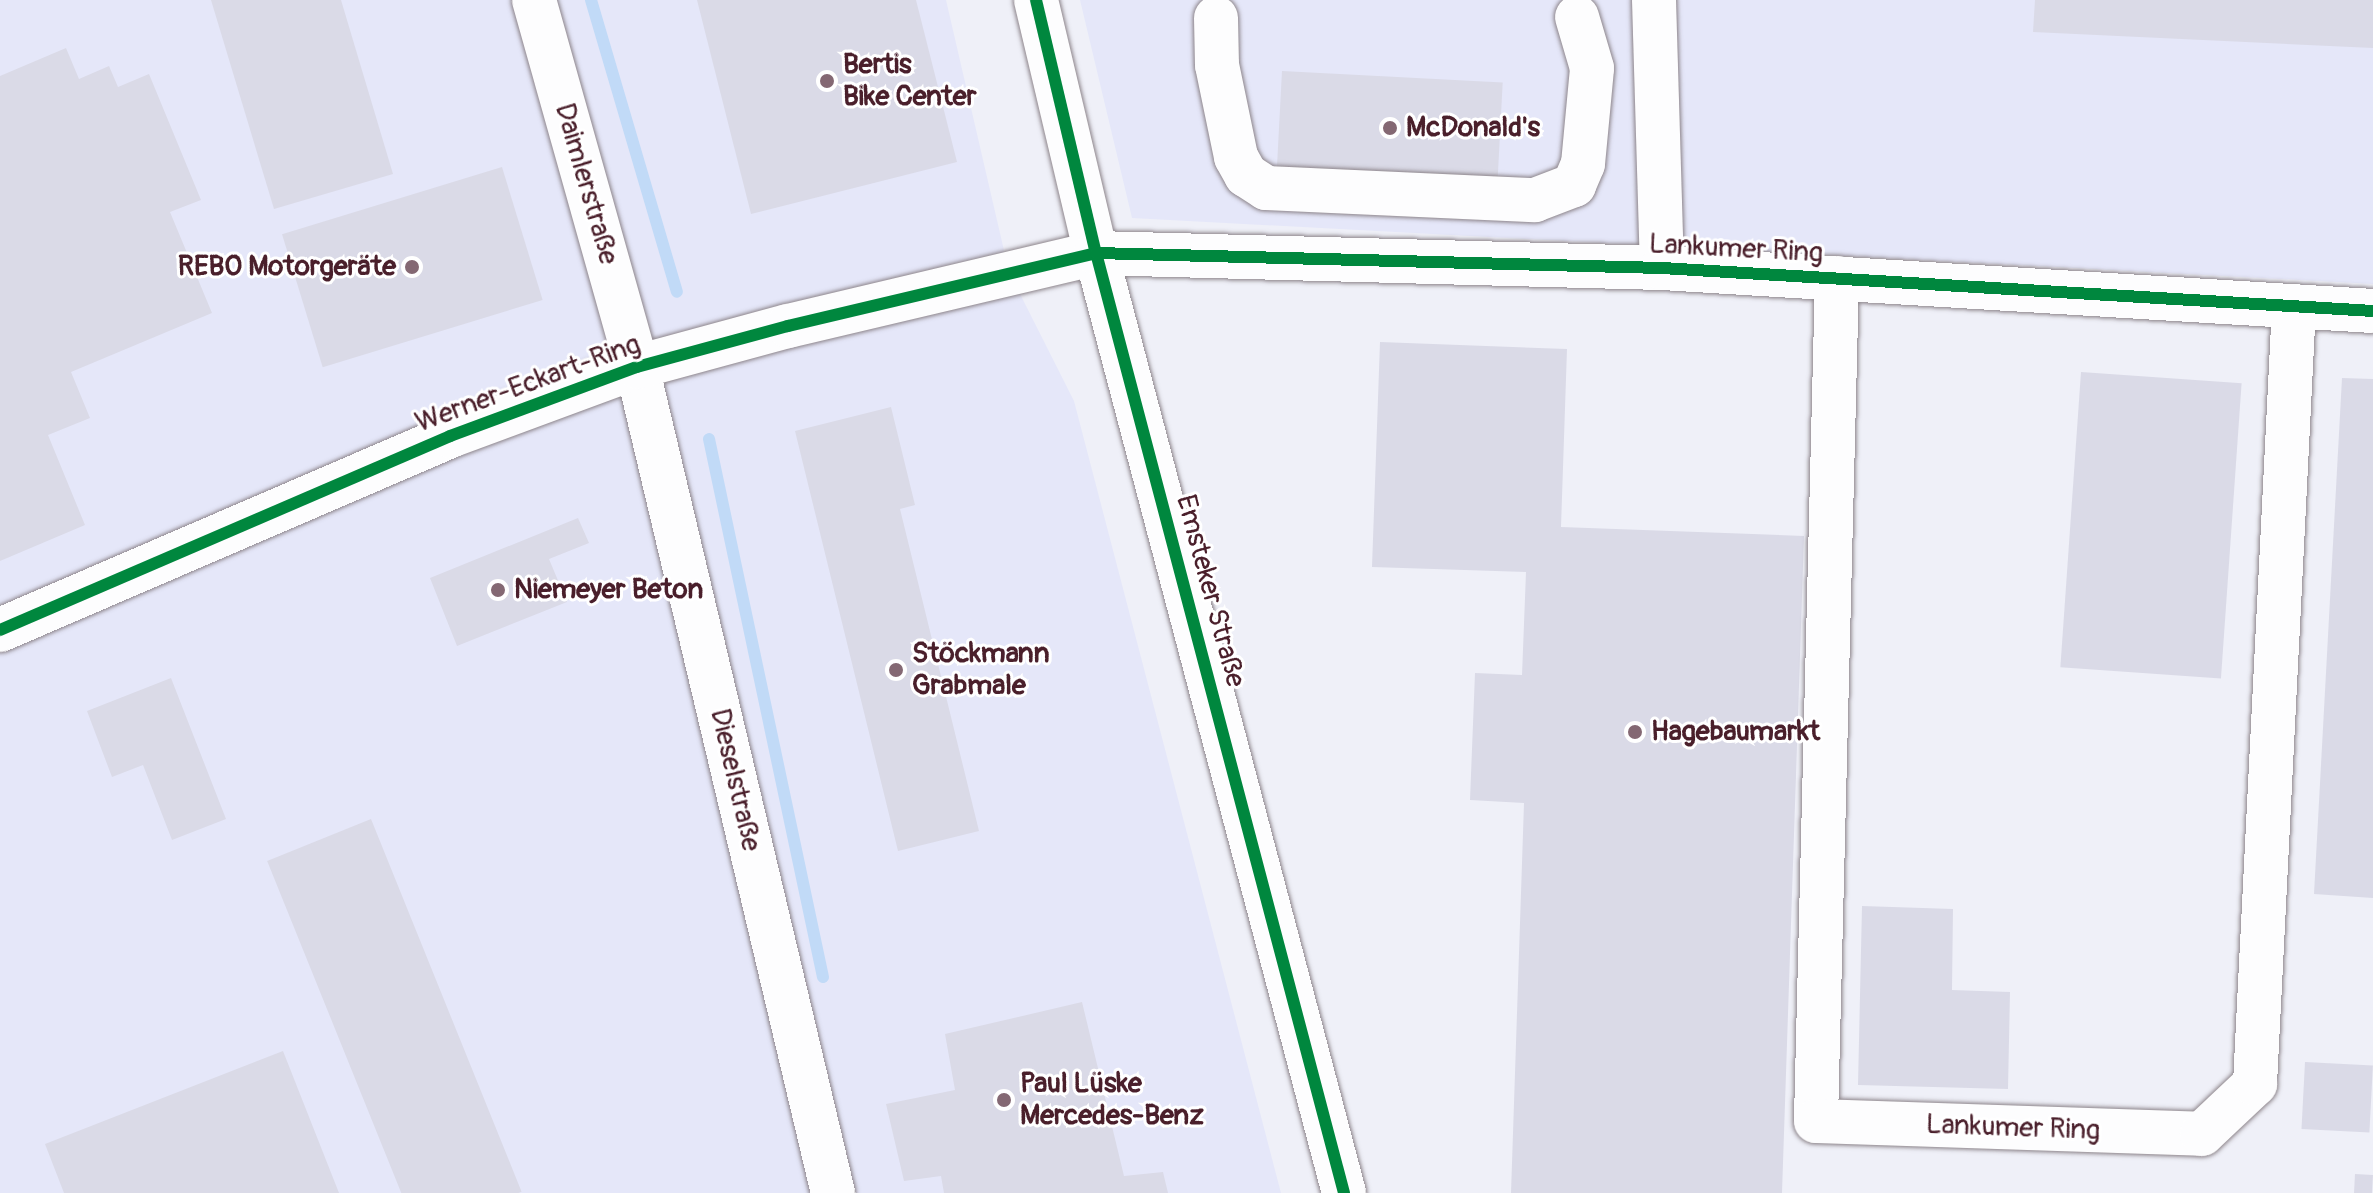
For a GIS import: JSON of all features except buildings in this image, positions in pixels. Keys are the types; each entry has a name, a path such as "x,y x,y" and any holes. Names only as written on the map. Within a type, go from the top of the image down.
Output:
{"street":[{"name":"Daimlerstraße","path":"534,0 637,367"},
{"name":"Emsteker Straße","path":"1036,0 1096,253 1344,1193"},
{"path":"1654,0 1662,268"},
{"path":"1216,18 1217,65 1236,157 1246,175 1266,188 1535,200 1574,185 1583,164 1592,68 1577,17"},
{"name":"Werner-Eckart-Ring","path":"0,630 450,436 637,367 788,326 1096,253"},
{"name":"Lankumer Ring","path":"1096,253 1662,268 2373,311"},
{"name":"Lankumer Ring","path":"1837,278 1816,1121 2202,1134 2255,1084 2294,306"},
{"name":"Dieselstraße","path":"637,367 833,1193"}],"shaded area":[{"path":"0,0 946,0 1009,272 1074,401 1281,1193 0,1193"},
{"path":"1080,0 2373,0 2373,284 1132,218"}],"waterway":[{"path":"591,0 677,292"},
{"path":"709,439 823,977"}],"cycle path":[{"path":"1036,0 1096,253 1344,1193"},
{"path":"0,630 450,436 637,367 788,326 1096,253 1662,268 2373,311"}],"place":[{"name":"Bertis Bike Center","path":"827,81"},
{"name":"McDonald's","path":"1390,128"},
{"name":"REBO Motorgeräte","path":"412,267"},
{"name":"Niemeyer Beton","path":"498,590"},
{"name":"Stöckmann Grabmale","path":"896,670"},
{"name":"Hagebaumarkt","path":"1635,732"},
{"name":"Paul Lüske Mercedes-Benz","path":"1004,1100"}]}
